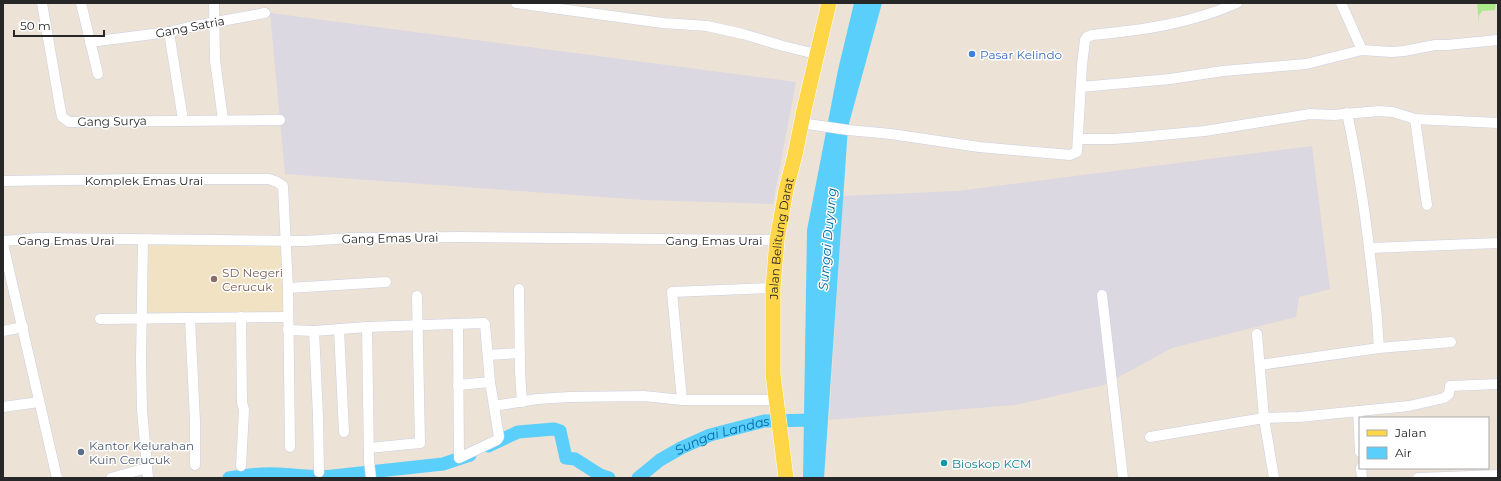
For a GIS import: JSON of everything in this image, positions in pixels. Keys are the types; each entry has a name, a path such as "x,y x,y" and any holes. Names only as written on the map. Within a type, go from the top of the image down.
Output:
{"main road":[{"name":"Jalan Belitung Darat","path":"786,478 772,352 773,288 777,240 786,190 795,155 816,54 829,3"}],"street":[{"name":"Gang Surya","path":"42,3 60,107 64,119 69,122 280,120"},
{"path":"81,3 98,74"},
{"path":"214,3 215,60 223,120"},
{"path":"516,3 663,23 707,26 743,34 816,54"},
{"path":"801,123 829,128 891,134 979,147 1064,156 1070,155 1077,152 1081,86 1087,37 1092,35 1133,31 1192,20 1237,3"},
{"path":"1341,3 1362,50"},
{"name":"Gang Satria","path":"90,42 169,32 265,13"},
{"path":"169,32 183,120"},
{"path":"1081,86 1170,79 1253,68 1306,64 1362,50 1391,52 1435,45 1498,40"},
{"path":"1078,139 1112,139 1191,132 1310,114 1392,112 1415,119 1498,123"},
{"path":"1347,114 1358,168 1370,248 1380,348"},
{"path":"1415,119 1426,205"},
{"name":"Komplek Emas Urai","path":"3,182 135,179 269,179 283,186 285,240"},
{"name":"Gang Emas Urai","path":"3,246 39,238 304,241 352,238 460,237 777,240"},
{"path":"111,478 147,473 142,410 141,360 143,240"},
{"path":"285,240 288,288 290,447"},
{"path":"1370,248 1498,243"},
{"path":"3,246 23,327 56,478"},
{"path":"288,288 386,282"},
{"path":"519,288 522,402"},
{"path":"682,400 672,292 773,288"},
{"path":"369,448 420,444 417,296"},
{"path":"1102,296 1123,478"},
{"path":"100,319 288,316"},
{"path":"241,317 242,402 244,410 241,466"},
{"path":"190,318 195,421 195,465"},
{"path":"288,330 314,331 367,327 485,324 490,382 499,439 459,458 458,325"},
{"path":"3,331 23,327"},
{"path":"367,327 369,448 371,474"},
{"path":"339,329 344,432"},
{"path":"314,331 319,472"},
{"path":"1257,334 1264,418 1274,478"},
{"path":"1260,365 1380,348 1451,342"},
{"path":"488,355 520,353"},
{"path":"458,385 490,382"},
{"path":"1150,437 1264,418 1299,418 1409,406 1440,399 1449,394 1450,386 1498,384"},
{"path":"494,406 570,397 644,396 778,413"},
{"path":"3,408 39,402"},
{"path":"1358,411 1359,432"},
{"path":"1418,478 1498,475"}],"shaded area":[{"path":"270,13 796,82 773,204 644,200 285,174"},
{"path":"1312,146 1330,289 1299,297 1296,317 1172,348 1104,385 1015,405 829,420 843,196 957,191"},
{"name":"SD Negeri Cerucuk","path":"281,243 283,314 146,312 145,246"}],"green space":[{"path":"1477,3 1496,3 1495,10 1482,11 1479,16 1479,24"}],"water":[{"name":"Sungai Duyung","path":"854,3 882,3 848,127 824,478 803,478 807,230 838,70"}],"waterway":[{"name":"Sungai Landas","path":"638,478 660,460 681,448 710,435 764,421 816,420"},
{"name":"Sungai Landas","path":"488,446 518,432 554,429 560,431 566,458 575,459 600,475 609,478"},
{"name":"Sungai Landas","path":"229,478 267,474 326,477 443,464 470,455"}],"place":[{"name":"Pasar Kelindo","path":"972,54"},
{"name":"SD Negeri Cerucuk","path":"214,279"},
{"name":"Kantor Kelurahan Kuin Cerucuk","path":"81,452"},
{"name":"Bioskop KCM","path":"944,463"}]}
